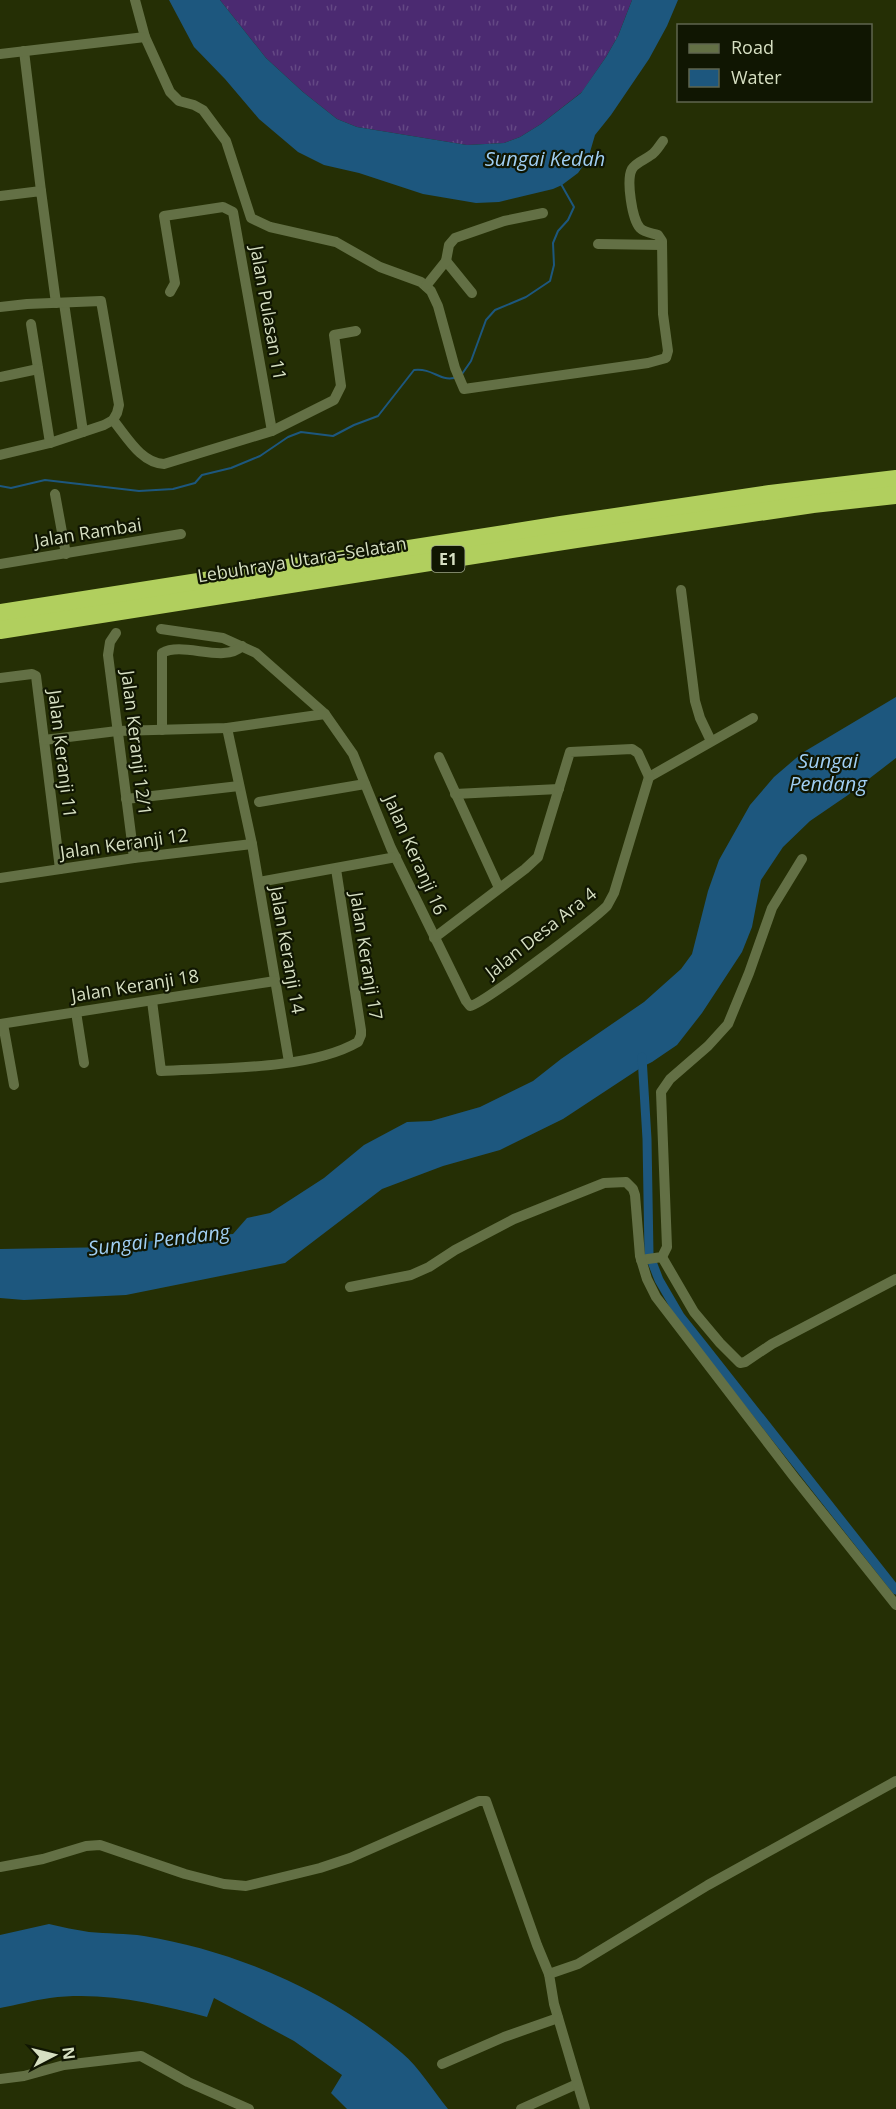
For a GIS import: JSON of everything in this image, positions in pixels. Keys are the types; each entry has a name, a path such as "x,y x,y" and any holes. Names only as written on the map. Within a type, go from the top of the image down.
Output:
{"highway":[{"name":"Lebuhraya Utara–Selatan","path":"0,613 561,525 770,494 896,479"},
{"name":"Lebuhraya Utara–Selatan","path":"0,630 576,539 813,504 896,495"}],"street":[{"path":"135,0 145,38 174,97 203,110 222,134 234,162 249,214 255,222 336,242 380,267 426,286 438,306 462,388 469,390 664,360 667,357 663,314 662,245 658,235 645,231 636,221 629,178 636,165 654,153 663,141"},
{"path":"0,54 145,38"},
{"path":"24,51 41,190 83,432"},
{"path":"0,196 41,190"},
{"name":"Jalan Pulasan 11","path":"170,292 175,283 164,216 224,207 233,212 272,431"},
{"path":"426,286 446,261 449,245 459,236 504,221 543,213"},
{"path":"598,244 662,245"},
{"path":"446,261 472,292"},
{"path":"0,307 101,301 119,405 113,420 50,443 0,455"},
{"path":"31,324 50,443"},
{"path":"113,420 144,458 156,464 164,464 272,431 334,400 341,386 334,335 356,331"},
{"path":"0,377 38,369"},
{"path":"55,494 66,554"},
{"name":"Jalan Rambai","path":"0,564 181,534"},
{"path":"681,590 695,701 711,741"},
{"name":"Jalan Keranji 16","path":"161,629 216,637 256,653 325,714 349,747 396,857 466,1001 470,1006 476,1005"},
{"name":"Jalan Keranji 12/1","path":"116,633 110,642 108,656 134,858"},
{"path":"162,730 162,653 173,648 227,652 242,646"},
{"name":"Jalan Keranji 11","path":"0,678 32,674 36,678 60,869"},
{"path":"44,740 117,731 227,728 325,714"},
{"path":"434,938 538,857 570,752 632,749 638,753 649,777 753,718"},
{"name":"Jalan Keranji 14","path":"227,728 252,844 289,1062"},
{"path":"439,757 499,888"},
{"name":"Jalan Desa Ara 4","path":"476,1005 607,906 614,893 649,777"},
{"path":"259,801 365,784"},
{"path":"126,799 239,786"},
{"path":"454,794 559,789"},
{"name":"Jalan Keranji 12","path":"0,878 134,858 252,844"},
{"path":"259,882 396,857"},
{"path":"653,1258 666,1252 668,1241 663,1185 661,1092 670,1079 708,1046 728,1024 772,908 802,859"},
{"name":"Jalan Keranji 17","path":"289,1062 327,1055 354,1044 360,1039 361,1030 336,869"},
{"name":"Jalan Keranji 18","path":"1,1024 275,981"},
{"path":"152,1001 161,1071 252,1067 289,1062"},
{"path":"76,1012 84,1063"},
{"path":"1,1024 14,1085"},
{"path":"350,1287 411,1275 429,1268 455,1250 514,1219 595,1186 619,1181 630,1185 653,1258 651,1288 664,1310 896,1605"},
{"path":"653,1258 694,1312 731,1355 741,1363 772,1344 896,1279"},
{"path":"549,1974 579,1964 688,1896 896,1781"},
{"path":"0,1867 43,1859 86,1846 100,1845 184,1874 224,1884 246,1886 334,1864 479,1801 486,1801 549,1974 552,1996 585,2109"},
{"path":"442,2064 504,2037 558,2018"},
{"path":"0,2079 24,2076 64,2065 141,2056 182,2079 249,2109"},
{"path":"521,2109 577,2084"}],"green space":[{"path":"220,0 632,0 618,36 582,92 541,124 520,137 504,143 467,145 357,127 337,119 266,58"}],"water":[{"name":"Sungai Kedah","path":"169,0 220,0 266,58 337,119 357,127 467,145 504,143 520,137 581,93 618,36 632,0 678,0 649,59 595,135 588,159 578,173 553,189 499,202 476,203 423,194 359,173 324,165 298,152 259,119 194,47"},
{"name":"Sungai Pendang","path":"896,697 896,758 810,821 783,847 761,880 752,927 742,952 702,1013 677,1045 652,1062 563,1119 500,1150 443,1166 382,1189 285,1263 126,1295 24,1300 0,1298 0,1249 115,1247 164,1239 233,1234 247,1218 270,1213 324,1178 364,1145 407,1122 431,1121 480,1107 533,1081 644,1002 681,969 692,954 708,891 719,860 750,805 774,777 802,753"},
{"path":"49,1924 89,1932 137,1935 179,1943 213,1952 281,1977 345,2011 402,2053 420,2072 448,2109 347,2109 331,2093 342,2075 294,2041 214,1998 207,2017 149,2003 90,1996 50,1998 0,2008 0,1935"}],"waterway":[{"path":"462,374 471,361 486,320 495,310 526,297 550,281 554,265 553,243 574,207 561,184"},
{"path":"0,486 11,488 45,480 139,491 173,489 195,483 202,475 231,468 260,456 288,437 301,432 333,436 378,416 414,370 426,371 444,378 454,378"},
{"path":"642,1057 647,1139 649,1254 659,1280 680,1316 896,1590"}]}
